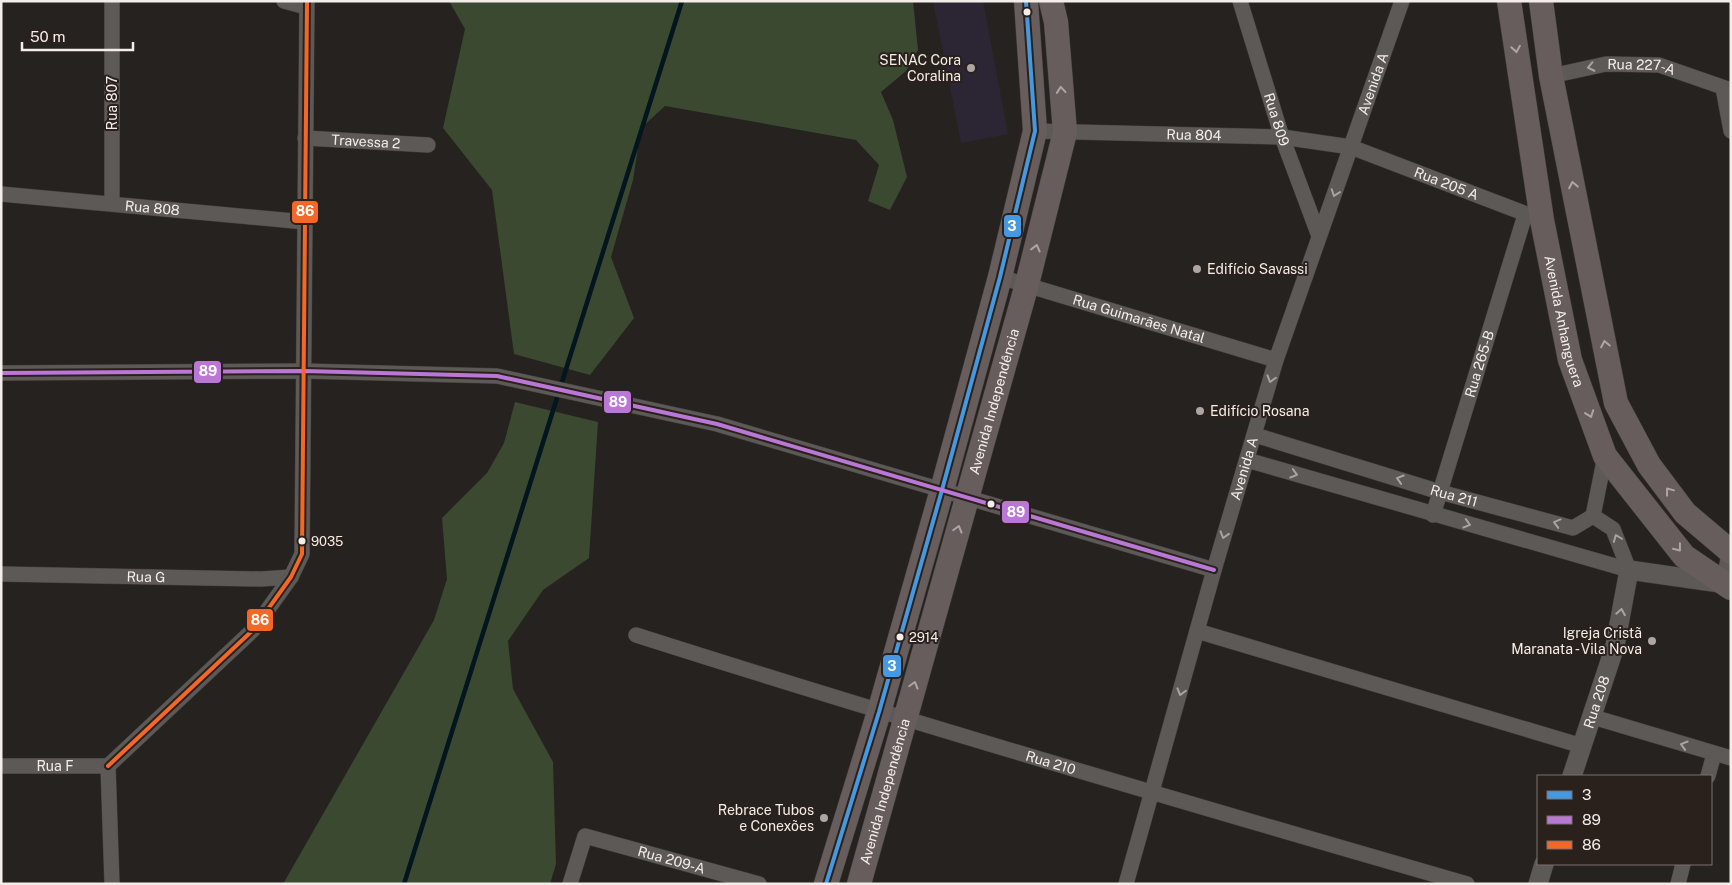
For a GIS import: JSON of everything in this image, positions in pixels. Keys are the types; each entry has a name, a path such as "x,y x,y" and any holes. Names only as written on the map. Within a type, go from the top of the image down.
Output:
{"main road":[{"name":"Avenida Independência","path":"826,884 879,712 942,490 1000,277 1035,131 1026,1"},
{"name":"Avenida Independência","path":"859,884 1027,284 1065,132 1056,22 1051,1"},
{"name":"Avenida Anhanguera","path":"1509,1 1533,217 1570,360 1605,456 1684,556 1725,586"},
{"path":"1541,1 1551,76 1616,403 1649,465 1685,513 1730,547"}],"street":[{"name":"Rua 807","path":"112,1 112,204"},
{"path":"112,884 108,766 253,630 291,577 302,554 306,4 284,1"},
{"name":"Rua 809","path":"1240,1 1282,138 1319,236"},
{"name":"Avenida A","path":"1126,884 1214,570 1276,360 1402,1"},
{"name":"Rua 227-A","path":"1551,76 1606,64 1659,64 1727,89"},
{"path":"1727,89 1731,131"},
{"name":"Rua 804","path":"1035,131 1282,138 1351,146"},
{"name":"Travessa 2","path":"305,138 428,145"},
{"name":"Rua 205 A","path":"1351,146 1533,217"},
{"name":"Rua 808","path":"1,194 305,222"},
{"name":"Rua 265-B","path":"1433,515 1533,217"},
{"name":"Rua Guimarães Natal","path":"1000,277 1276,360"},
{"path":"1,373 304,371 497,376 717,424 1214,570"},
{"name":"Rua 211","path":"1255,434 1440,492 1573,528 1593,516"},
{"path":"1605,456 1593,516 1613,529 1629,570 1725,586 1730,547"},
{"name":"Rua 211","path":"1247,460 1629,570"},
{"name":"Rua 208","path":"1572,775 1615,646 1629,570"},
{"name":"Rua G","path":"1,574 261,579 291,577"},
{"path":"1197,631 1582,746"},
{"name":"Rua 210","path":"636,635 904,720 1152,794 1467,884"},
{"path":"1593,717 1731,758"},
{"path":"1708,775 1714,754"},
{"name":"Rua F","path":"1,766 108,766"},
{"name":"Rua 209-A","path":"570,884 585,836 759,884"},
{"path":"1538,884 1544,865"},
{"path":"1678,884 1683,865"}],"shaded area":[{"name":"SENAC Cora Coralina","path":"933,1 983,1 1008,134 961,143"}],"green space":[{"path":"449,1 913,1 918,50 906,71 881,92 893,120 907,177 890,210 868,201 879,165 856,140 665,106 641,128 633,180 611,257 634,318 590,375 514,354 492,190 443,128 465,29"},
{"path":"515,402 598,422 589,558 543,590 508,641 513,689 553,762 556,864 550,884 283,884 434,620 447,579 442,518 487,473 504,443"}],"waterway":[{"path":"562,382 682,1"},
{"path":"404,884 557,398"}],"transit line":[{"name":"86","path":"108,766 253,630 291,577 302,554 307,1"},
{"name":"3","path":"826,884 879,712 942,490 1000,277 1035,131 1026,1"},
{"name":"89","path":"1,373 304,371 497,376 717,424 1214,570"}],"place":[{"name":"SENAC Cora Coralina","path":"971,68"},
{"name":"Edifício Savassi","path":"1197,269"},
{"name":"Edifício Rosana","path":"1200,411"},
{"name":"9035","path":"302,541"},
{"name":"2914","path":"900,637"},
{"name":"Igreja Cristã Maranata - Vila Nova","path":"1652,641"},
{"name":"Rebrace Tubos e Conexões","path":"824,818"}]}
